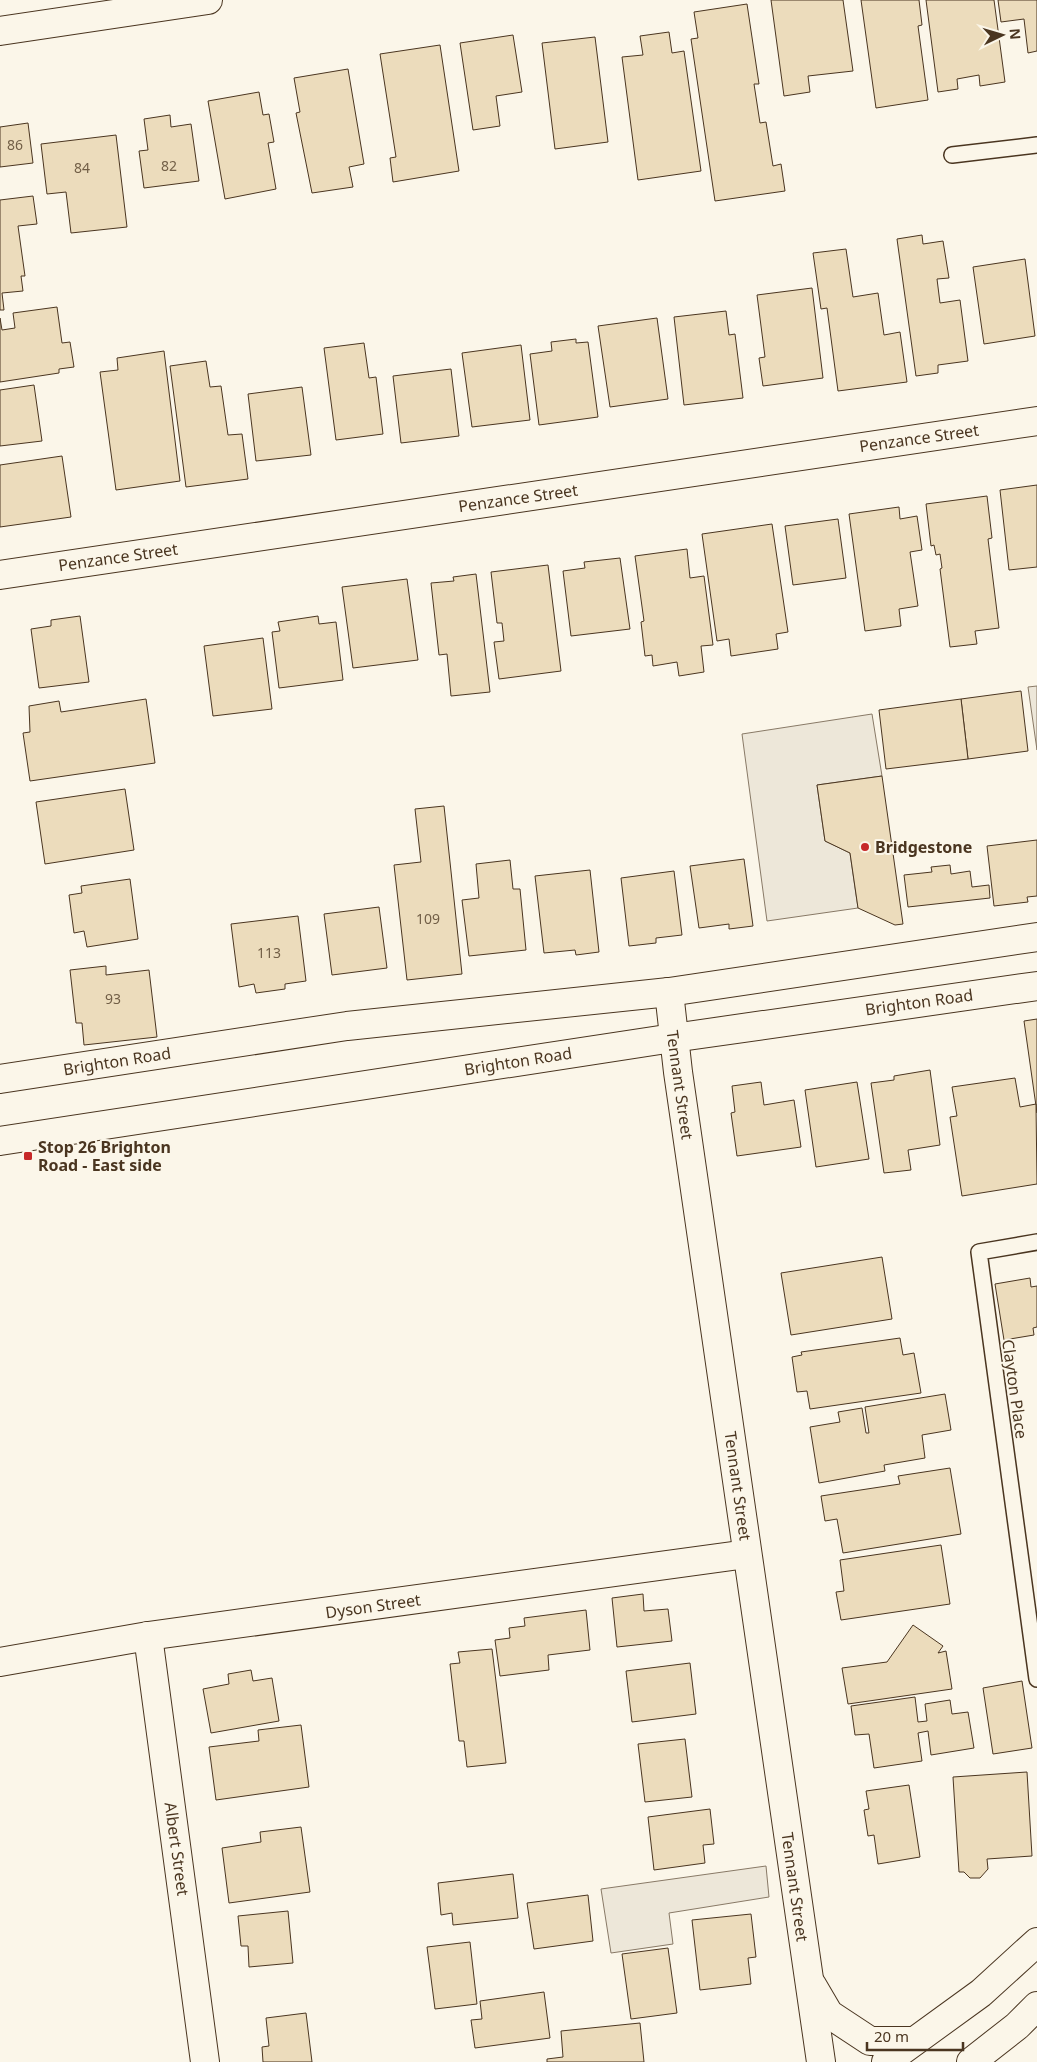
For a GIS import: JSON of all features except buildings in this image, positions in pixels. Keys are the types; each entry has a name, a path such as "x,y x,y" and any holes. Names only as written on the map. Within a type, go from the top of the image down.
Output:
{"street":[{"path":"0,31 208,0"},
{"name":"Penzance Street","path":"0,575 1037,421"},
{"name":"Brighton Road","path":"0,1079 348,1026 669,992 1037,937"},
{"name":"Brighton Road","path":"0,1141 673,1038 1037,986"},
{"name":"Tennant Street","path":"669,992 673,1038 820,2062"},
{"name":"Dyson Street","path":"0,1662 148,1636 748,1554"},
{"name":"Albert Street","path":"148,1636 205,2062"},
{"path":"886,2062 981,1992 1037,1942"},
{"name":"Tennant Street","path":"809,1979 829,2014 870,2040 914,2041"},
{"path":"971,2062 1017,2026 1037,2006"}],"lane":[{"path":"952,155 1037,145"},
{"name":"Clayton Place","path":"1037,1242 979,1252 1037,1679"}],"shaded area":[{"path":"1037,686 1037,750 1028,687"},
{"path":"872,714 882,776 817,785 825,841 850,853 858,908 767,921 742,734"},
{"path":"766,1866 769,1897 669,1913 673,1944 611,1953 601,1889"}],"place":[{"name":"Bridgestone","path":"865,847"},
{"name":"Stop 26 Brighton Road - East side","path":"28,1156"}]}
